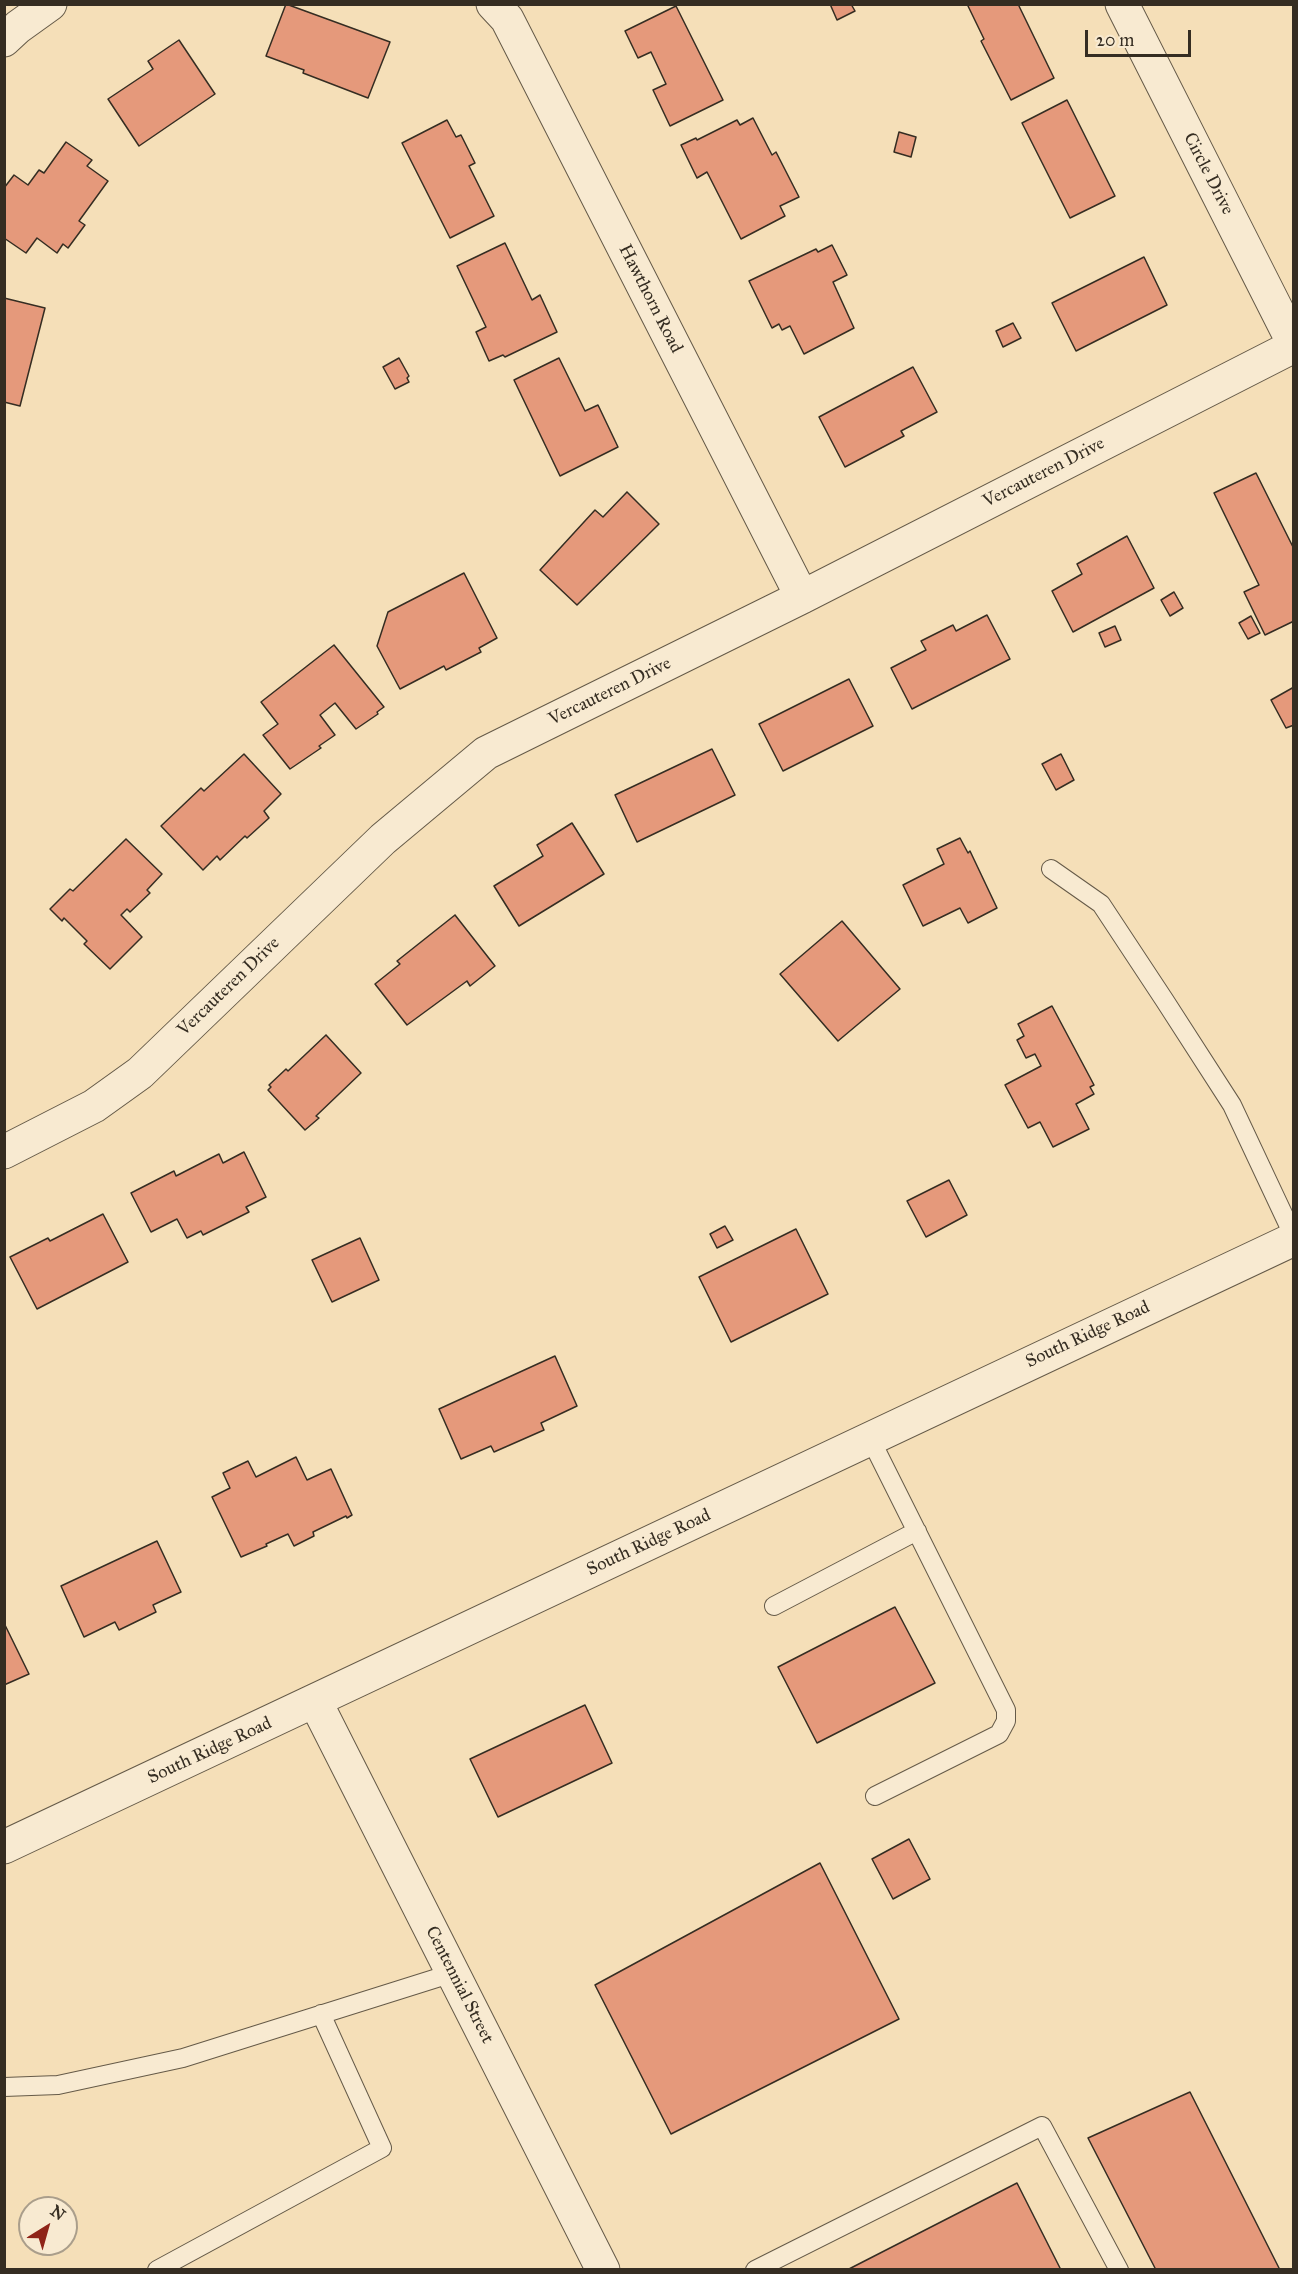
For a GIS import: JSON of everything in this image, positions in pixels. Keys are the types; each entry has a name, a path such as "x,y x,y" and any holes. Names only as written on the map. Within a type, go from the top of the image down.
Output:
{"street":[{"path":"4,40 50,4"},
{"name":"Hawthorn Road","path":"493,4 507,19 802,597"},
{"name":"Circle Drive","path":"1122,4 1293,345"},
{"name":"Vercauteren Drive","path":"4,1152 94,1106 140,1073 383,839 486,753 802,597 1293,345"},
{"name":"South Ridge Road","path":"4,1847 1293,1238"},
{"name":"Centennial Street","path":"315,1701 603,2270"}],"lane":[{"path":"1051,869 1101,904 1165,1001 1232,1105 1293,1238"},
{"path":"870,1438 1006,1710 1006,1721 999,1734 875,1796"},
{"path":"774,1606 916,1531"},
{"path":"4,2087 58,2085 183,2058 453,1973"},
{"path":"157,2270 382,2148 321,2014"},
{"path":"755,2270 1042,2126 1119,2270"}],"building":[{"path":"286,4 390,42 368,98 266,56"},
{"path":"830,4 851,4 855,11 837,20"},
{"path":"971,4 1018,4 1054,78 1011,100 981,41 984,39 968,6"},
{"path":"676,6 723,100 670,126 653,90 666,84 651,52 638,58 625,31"},
{"path":"179,40 215,94 139,146 108,99 153,69 148,61"},
{"path":"1067,100 1115,196 1070,218 1022,123"},
{"path":"753,118 772,155 776,152 799,197 780,206 785,216 741,239 707,172 697,178 681,145 696,138 697,140 737,120 740,125"},
{"path":"447,120 456,137 461,135 475,163 469,166 494,216 450,238 402,143"},
{"path":"899,132 916,137 911,157 894,152"},
{"path":"66,142 92,160 87,166 108,181 79,221 85,225 68,248 63,244 57,253 37,238 26,253 4,238 4,188 14,175 28,185 39,170 44,173"},
{"path":"505,243 532,300 540,295 557,332 505,357 503,355 489,361 476,332 486,327 457,266"},
{"path":"832,245 847,275 833,282 854,328 804,354 790,326 782,330 779,324 772,328 749,281 816,249 818,252"},
{"path":"1144,257 1167,305 1076,351 1052,303"},
{"path":"4,298 45,308 20,406 4,402"},
{"path":"1013,323 1021,338 1003,347 996,331"},
{"path":"399,358 409,376 407,378 409,382 395,389 383,367"},
{"path":"559,358 585,411 598,405 618,447 560,476 514,380"},
{"path":"913,367 937,412 901,431 904,436 845,467 819,417"},
{"path":"1256,473 1294,549 1294,621 1265,635 1244,592 1259,585 1214,493"},
{"path":"627,492 659,524 577,605 540,570 595,510 603,517"},
{"path":"1127,536 1154,588 1073,632 1052,591 1082,574 1077,564"},
{"path":"464,573 497,638 479,648 481,652 446,670 444,666 400,689 377,646 388,612"},
{"path":"1174,592 1183,608 1170,616 1161,600"},
{"path":"987,615 1010,659 912,709 891,668 926,650 921,641 953,625 956,631"},
{"path":"1251,616 1260,633 1248,639 1239,623"},
{"path":"1115,626 1121,640 1105,647 1099,633"},
{"path":"334,645 384,707 356,729 335,703 320,715 335,735 319,746 321,748 290,769 263,735 278,724 261,702"},
{"path":"849,679 873,726 783,771 759,724"},
{"path":"1294,687 1294,725 1286,728 1271,700"},
{"path":"712,749 735,795 637,842 615,795"},
{"path":"244,754 281,794 264,811 269,818 247,838 245,836 220,860 217,856 203,870 161,826 201,788 204,791"},
{"path":"1061,754 1074,780 1056,790 1042,764"},
{"path":"572,823 604,874 519,926 494,886 543,856 537,845"},
{"path":"960,838 968,853 970,851 997,908 968,923 960,908 923,926 903,885 944,864 937,849"},
{"path":"126,839 162,874 147,890 150,893 130,912 127,909 121,915 142,937 110,969 84,944 87,941 64,918 62,921 50,909 70,889 73,891"},
{"path":"455,915 495,966 470,986 467,981 407,1025 375,984 400,964 397,961"},
{"path":"842,921 900,989 838,1041 780,974"},
{"path":"1052,1006 1094,1085 1090,1087 1094,1094 1076,1104 1089,1129 1053,1147 1040,1122 1028,1128 1005,1085 1041,1066 1035,1054 1026,1058 1017,1040 1024,1036 1018,1024"},
{"path":"326,1035 361,1073 316,1116 319,1118 305,1130 268,1090 271,1087 269,1085 286,1069 288,1071"},
{"path":"244,1152 266,1197 246,1207 249,1212 203,1235 201,1231 187,1238 177,1219 151,1232 131,1193 174,1171 176,1176 219,1154 223,1163"},
{"path":"949,1180 967,1215 926,1237 907,1201"},
{"path":"103,1214 128,1262 37,1309 10,1257 48,1238 50,1241"},
{"path":"725,1226 733,1240 717,1248 710,1234"},
{"path":"796,1229 828,1294 731,1342 699,1277"},
{"path":"360,1238 379,1280 332,1302 312,1260"},
{"path":"555,1356 577,1406 541,1423 544,1430 494,1452 491,1446 461,1459 439,1409"},
{"path":"296,1457 307,1480 331,1469 352,1515 313,1532 314,1536 294,1546 288,1534 241,1557 212,1497 230,1488 223,1473 248,1461 256,1477"},
{"path":"157,1541 181,1592 153,1605 156,1612 119,1630 115,1622 84,1637 61,1586"},
{"path":"895,1607 935,1683 817,1743 778,1667"},
{"path":"4,1623 29,1674 4,1685"},
{"path":"585,1705 612,1763 498,1817 470,1759"},
{"path":"909,1839 930,1879 893,1899 872,1859"},
{"path":"820,1863 899,2019 671,2134 595,1985"},
{"path":"1190,2092 1280,2270 1156,2270 1088,2138"},
{"path":"1017,2183 1061,2270 847,2270"}]}
